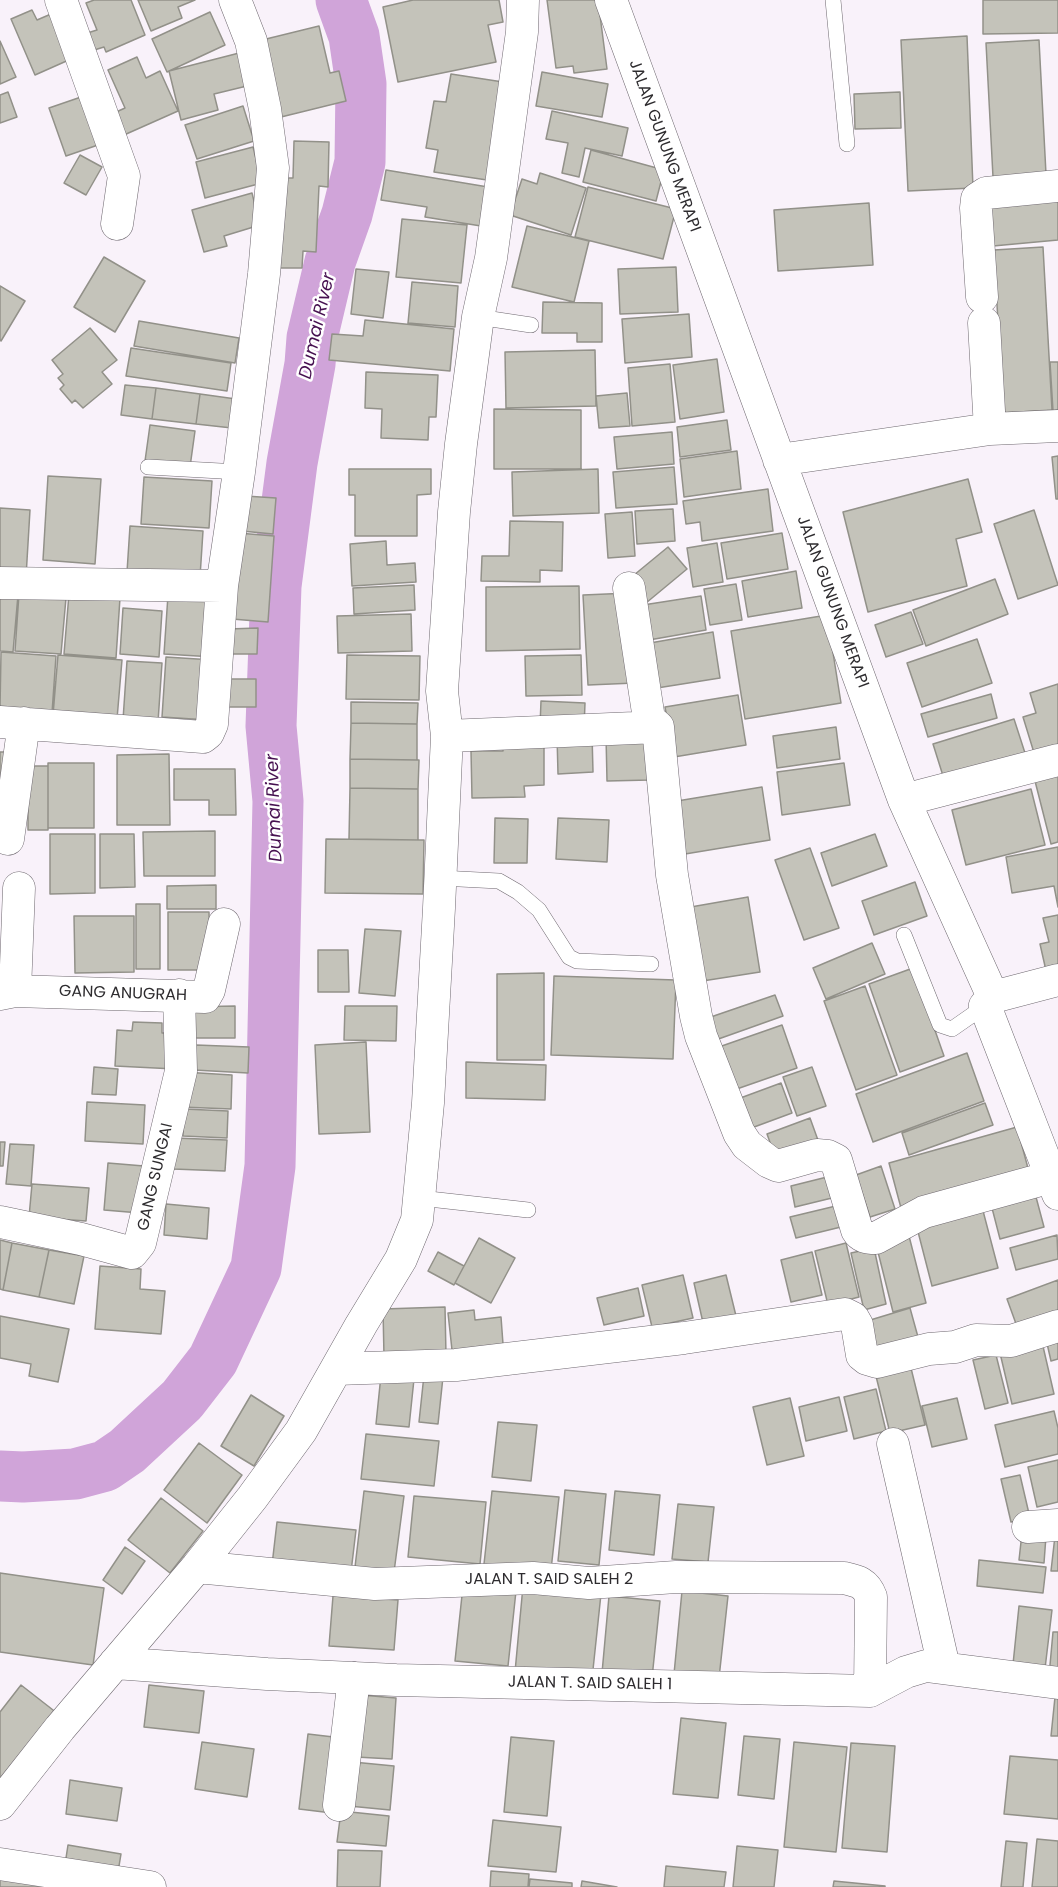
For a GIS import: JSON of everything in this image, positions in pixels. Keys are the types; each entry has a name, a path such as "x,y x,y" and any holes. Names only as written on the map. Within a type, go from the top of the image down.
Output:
{"street":[{"path":"62,0 124,176 117,224"},
{"path":"8,839 12,722 203,737 208,734 212,724 222,586 264,274 273,168 265,109 251,41 235,0"},
{"path":"0,1804 60,1728 197,1567 301,1431 401,1259 417,1220 428,1103 447,736 442,691 461,444 478,317 491,258 522,32 524,0"},
{"name":"JALAN GUNUNG MERAPI","path":"611,0 904,800 989,1001 1055,1186"},
{"path":"990,429 977,199 986,193 1058,186"},
{"path":"779,460 990,429 1058,426"},
{"path":"0,583 222,586"},
{"path":"630,588 649,719 658,727 672,875 696,1016 701,1036 742,1141 769,1162 778,1166 818,1155 836,1160 857,1230 864,1237 869,1238 876,1238 924,1212 1055,1186"},
{"path":"447,736 658,727"},
{"path":"904,800 1058,760"},
{"path":"8,993 19,888"},
{"name":"GANG ANUGRAH","path":"8,993 205,997 208,994 224,924"},
{"path":"989,1001 1058,980"},
{"name":"GANG SUNGAI","path":"0,1222 81,1239 132,1253 140,1243 181,1071 179,995"},
{"path":"336,1369 456,1365 684,1338 845,1314 853,1318 857,1325 862,1355 877,1362 929,1349 955,1347 976,1340 1011,1341 1058,1326"},
{"path":"893,1444 944,1666"},
{"name":"JALAN T. SAID SALEH 2","path":"197,1567 375,1584 533,1578 590,1583 676,1577 856,1580 863,1584 871,1597 870,1691"},
{"name":"JALAN T. SAID SALEH 1","path":"115,1663 354,1678 870,1691 906,1672 926,1665 1058,1683"},
{"path":"339,1804 354,1678"},
{"path":"0,1864 150,1887"}],"lane":[{"path":"832,0 847,144"},
{"path":"478,317 531,325"},
{"path":"148,467 239,472"},
{"path":"440,878 499,881 518,892 538,910 569,957 577,961 651,964"},
{"path":"904,935 940,1025 952,1029 989,1001"},
{"path":"420,1198 528,1210"}],"building":[{"path":"94,0 131,0 145,35 106,52 104,47 91,51 84,34 97,30 86,3"},
{"path":"138,0 195,0 178,7 182,18 151,31"},
{"path":"413,0 499,0 503,22 488,25 496,62 398,82 383,7"},
{"path":"547,0 598,0 607,69 574,73 573,66 556,68"},
{"path":"983,0 1058,0 1058,33 983,34"},
{"path":"32,10 37,20 51,14 71,59 35,75 11,19"},
{"path":"210,12 225,45 167,72 152,39"},
{"path":"319,26 330,73 339,71 346,101 281,117 262,40"},
{"path":"967,36 973,188 908,191 901,40"},
{"path":"1039,40 1046,174 993,177 986,43"},
{"path":"0,41 16,77 0,84"},
{"path":"243,52 251,85 214,94 218,110 181,120 169,71"},
{"path":"137,57 146,78 160,71 178,111 124,135 114,113 125,108 108,70"},
{"path":"542,72 608,84 602,117 536,106"},
{"path":"451,74 503,82 487,180 434,172 438,150 426,148 434,101 446,102"},
{"path":"8,92 17,117 0,123 0,95"},
{"path":"900,92 901,128 855,129 854,94"},
{"path":"81,97 98,145 66,156 49,108"},
{"path":"243,106 254,141 197,159 185,125"},
{"path":"552,111 628,128 622,156 585,148 579,177 562,173 568,143 546,139"},
{"path":"294,141 329,142 328,187 319,186 316,252 303,251 302,268 277,268 280,178 293,178"},
{"path":"253,147 262,183 205,198 196,162"},
{"path":"591,150 664,170 656,201 583,182"},
{"path":"80,155 102,167 86,195 64,183"},
{"path":"386,170 488,187 481,226 425,217 427,207 381,200"},
{"path":"540,173 586,188 571,235 510,215 522,179 537,184"},
{"path":"588,187 676,209 663,259 575,237"},
{"path":"1058,190 1058,240 993,246 989,197"},
{"path":"252,193 260,225 224,236 227,246 204,252 192,210"},
{"path":"869,203 873,265 778,271 774,210"},
{"path":"402,219 467,225 461,283 396,277"},
{"path":"527,226 589,241 574,302 512,287"},
{"path":"1043,247 1052,410 1003,413 994,250"},
{"path":"104,257 145,281 115,332 74,307"},
{"path":"676,267 678,312 620,314 618,269"},
{"path":"356,269 389,272 383,318 351,314"},
{"path":"412,282 458,286 455,327 408,323"},
{"path":"0,286 25,301 1,341 0,340"},
{"path":"543,302 602,303 602,342 577,342 577,333 542,333"},
{"path":"689,314 692,357 625,363 622,319"},
{"path":"365,320 454,329 450,371 329,360 332,334 363,336"},
{"path":"139,321 239,338 235,363 134,346"},
{"path":"90,328 117,360 102,372 112,384 83,408 75,400 72,403 60,389 64,385 58,378 63,374 52,360"},
{"path":"131,348 231,363 227,391 126,376"},
{"path":"595,350 596,406 506,408 505,352"},
{"path":"717,359 724,412 680,419 673,365"},
{"path":"1050,362 1058,362 1058,410 1053,411"},
{"path":"670,364 675,422 632,426 628,368"},
{"path":"366,372 438,375 436,417 429,417 428,440 381,438 382,409 365,408"},
{"path":"125,385 156,388 152,419 121,415"},
{"path":"156,388 200,394 196,424 152,419"},
{"path":"627,393 630,426 599,428 596,396"},
{"path":"200,394 236,399 232,428 196,424"},
{"path":"494,409 581,410 581,469 494,469"},
{"path":"727,420 731,450 680,457 677,427"},
{"path":"150,425 195,431 190,467 145,461"},
{"path":"672,432 674,464 617,469 614,437"},
{"path":"737,451 741,489 684,497 680,459"},
{"path":"1058,456 1058,499 1056,499 1052,457"},
{"path":"674,467 677,504 616,508 613,472"},
{"path":"349,469 431,469 431,494 417,495 417,536 355,536 355,495 349,495"},
{"path":"598,469 599,513 513,516 512,472"},
{"path":"48,476 101,479 95,564 43,560"},
{"path":"144,477 212,481 209,528 141,524"},
{"path":"968,479 982,532 956,539 967,586 868,612 843,512"},
{"path":"768,489 773,531 702,541 700,522 686,524 683,501"},
{"path":"245,496 276,498 273,534 242,531"},
{"path":"0,508 30,510 26,577 0,576"},
{"path":"673,509 675,541 637,544 635,511"},
{"path":"1034,510 1058,585 1018,599 994,524"},
{"path":"632,512 635,556 608,558 605,514"},
{"path":"510,521 563,522 562,571 540,570 540,582 481,581 482,556 509,556"},
{"path":"130,526 203,531 200,577 127,572"},
{"path":"238,533 274,536 268,622 232,619"},
{"path":"782,533 788,569 727,579 721,543"},
{"path":"386,541 387,565 415,563 416,582 352,586 350,544"},
{"path":"717,543 723,582 693,587 687,548"},
{"path":"668,547 687,569 646,603 634,575"},
{"path":"796,571 802,608 748,617 742,581"},
{"path":"995,579 1008,614 926,646 913,610"},
{"path":"736,584 742,620 710,625 704,589"},
{"path":"414,585 415,610 354,614 353,588"},
{"path":"579,586 580,649 486,651 486,587"},
{"path":"630,593 635,683 588,685 583,595"},
{"path":"0,594 18,595 13,652 0,651"},
{"path":"19,594 66,598 61,654 15,651"},
{"path":"69,594 120,598 116,658 64,654"},
{"path":"168,595 218,599 214,657 164,654"},
{"path":"701,596 706,630 649,640 643,605"},
{"path":"123,608 162,611 159,657 120,654"},
{"path":"911,612 923,644 886,657 875,625"},
{"path":"411,614 412,651 338,653 337,616"},
{"path":"827,615 841,703 745,719 731,631"},
{"path":"258,628 257,654 228,654 228,629"},
{"path":"713,632 720,678 657,688 650,643"},
{"path":"977,639 992,683 922,707 907,663"},
{"path":"1,652 56,656 52,713 0,709"},
{"path":"58,655 122,660 117,719 53,715"},
{"path":"347,655 420,656 419,700 346,699"},
{"path":"581,655 582,695 526,696 525,656"},
{"path":"166,657 213,660 208,720 162,717"},
{"path":"127,661 162,663 158,722 123,720"},
{"path":"225,679 256,679 256,707 225,707"},
{"path":"1058,684 1058,749 1035,756 1023,717 1036,713 1030,693"},
{"path":"991,694 997,718 928,737 921,714"},
{"path":"738,695 746,745 674,757 665,707"},
{"path":"541,701 585,703 584,729 540,726"},
{"path":"351,702 418,703 417,724 351,723"},
{"path":"1014,719 1025,753 944,779 933,744"},
{"path":"351,723 417,724 417,760 350,759"},
{"path":"836,727 840,759 777,768 773,736"},
{"path":"592,734 593,772 558,774 557,736"},
{"path":"650,735 650,780 607,781 606,736"},
{"path":"503,739 544,739 544,785 524,786 525,797 472,798 471,751 503,751"},
{"path":"0,752 7,752 0,810"},
{"path":"169,754 170,825 117,825 117,755"},
{"path":"350,759 419,760 418,789 350,788"},
{"path":"48,763 94,763 94,828 48,828"},
{"path":"844,763 850,805 782,815 777,772"},
{"path":"28,766 48,766 48,830 28,830"},
{"path":"174,769 235,769 236,815 209,815 209,800 174,800"},
{"path":"1058,775 1058,842 1051,844 1035,781"},
{"path":"762,787 770,840 679,855 671,802"},
{"path":"350,788 418,789 418,840 349,839"},
{"path":"1031,789 1045,845 966,865 952,810"},
{"path":"495,818 528,819 527,863 494,863"},
{"path":"558,818 609,820 607,862 556,859"},
{"path":"215,831 215,876 144,876 143,832"},
{"path":"50,834 95,834 95,893 50,894"},
{"path":"100,834 134,834 135,887 100,888"},
{"path":"875,834 887,866 832,886 821,853"},
{"path":"326,839 424,840 423,894 325,893"},
{"path":"1058,847 1058,907 1054,886 1012,893 1006,857"},
{"path":"810,848 839,928 804,940 775,860"},
{"path":"915,882 927,916 874,935 862,901"},
{"path":"216,885 216,909 167,909 167,886"},
{"path":"748,897 760,972 696,982 685,908"},
{"path":"136,904 160,904 160,969 136,969"},
{"path":"168,912 209,912 210,970 168,970"},
{"path":"1058,915 1058,972 1047,975 1040,944 1049,942 1043,918"},
{"path":"74,916 134,916 134,972 75,973"},
{"path":"365,929 401,931 395,996 359,993"},
{"path":"872,943 885,974 826,999 813,968"},
{"path":"318,950 348,950 349,992 318,992"},
{"path":"913,968 944,1056 900,1072 869,984"},
{"path":"544,973 544,1060 497,1060 497,974"},
{"path":"554,976 676,980 673,1059 551,1055"},
{"path":"865,986 897,1075 856,1090 824,1001"},
{"path":"775,995 783,1016 710,1042 702,1020"},
{"path":"235,1006 235,1038 187,1038 186,1007"},
{"path":"345,1006 397,1006 396,1041 344,1040"},
{"path":"133,1022 162,1023 162,1033 177,1033 175,1069 115,1066 117,1030 132,1031"},
{"path":"782,1025 797,1068 731,1091 716,1048"},
{"path":"366,1042 370,1132 319,1134 315,1045"},
{"path":"196,1045 249,1047 248,1073 194,1070"},
{"path":"967,1053 984,1101 873,1142 856,1094"},
{"path":"466,1062 546,1065 545,1100 466,1098"},
{"path":"94,1067 118,1069 116,1095 92,1094"},
{"path":"812,1067 826,1106 797,1116 783,1077"},
{"path":"183,1072 232,1075 231,1109 181,1107"},
{"path":"781,1083 792,1113 746,1130 735,1100"},
{"path":"87,1102 145,1105 143,1144 85,1141"},
{"path":"985,1103 993,1125 909,1155 902,1133"},
{"path":"184,1109 228,1111 227,1138 183,1136"},
{"path":"810,1118 819,1143 776,1159 767,1134"},
{"path":"1017,1127 1029,1172 901,1208 889,1163"},
{"path":"175,1138 227,1140 225,1171 173,1169"},
{"path":"0,1142 5,1142 3,1166 0,1166"},
{"path":"10,1144 34,1145 31,1186 6,1184"},
{"path":"108,1163 144,1166 140,1213 104,1210"},
{"path":"881,1166 895,1209 870,1217 856,1175"},
{"path":"831,1176 836,1197 795,1207 791,1186"},
{"path":"32,1184 89,1188 86,1221 29,1217"},
{"path":"1036,1197 1044,1227 1000,1239 992,1208"},
{"path":"166,1204 209,1208 207,1239 164,1235"},
{"path":"840,1205 845,1226 796,1238 790,1217"},
{"path":"982,1207 998,1268 932,1286 916,1224"},
{"path":"908,1232 926,1303 893,1312 875,1240"},
{"path":"1057,1235 1058,1259 1016,1270 1010,1248"},
{"path":"479,1238 515,1258 491,1303 455,1283"},
{"path":"0,1240 12,1243 3,1290 0,1289"},
{"path":"12,1243 49,1250 39,1297 3,1290"},
{"path":"846,1243 859,1297 828,1305 815,1251"},
{"path":"874,1248 886,1304 864,1310 851,1253"},
{"path":"49,1250 84,1256 74,1304 39,1297"},
{"path":"438,1252 464,1266 454,1285 428,1271"},
{"path":"812,1252 822,1295 791,1302 781,1260"},
{"path":"100,1266 141,1269 140,1289 165,1291 161,1334 95,1329"},
{"path":"683,1275 693,1318 652,1327 642,1285"},
{"path":"726,1275 737,1320 704,1327 694,1283"},
{"path":"1058,1280 1058,1317 1019,1332 1007,1299"},
{"path":"638,1288 644,1316 604,1325 597,1298"},
{"path":"445,1307 446,1355 384,1357 383,1309"},
{"path":"910,1308 918,1337 875,1349 867,1321"},
{"path":"474,1310 475,1320 501,1317 503,1344 452,1350 448,1313"},
{"path":"0,1316 69,1329 58,1382 29,1376 31,1364 0,1358"},
{"path":"1058,1336 1058,1359 1051,1361 1046,1339"},
{"path":"1042,1342 1054,1394 1012,1404 1000,1353"},
{"path":"996,1355 1008,1403 985,1409 973,1360"},
{"path":"909,1360 925,1425 890,1433 874,1368"},
{"path":"381,1375 414,1379 409,1427 376,1424"},
{"path":"424,1375 443,1377 438,1424 419,1422"},
{"path":"876,1389 886,1431 854,1439 844,1397"},
{"path":"251,1395 284,1416 254,1466 221,1446"},
{"path":"839,1397 847,1431 806,1441 799,1407"},
{"path":"790,1398 804,1456 767,1465 753,1407"},
{"path":"957,1398 967,1439 932,1447 922,1406"},
{"path":"1054,1411 1058,1428 1058,1454 1005,1467 995,1425"},
{"path":"498,1422 537,1425 531,1481 492,1477"},
{"path":"366,1434 439,1441 434,1486 361,1479"},
{"path":"199,1443 242,1475 207,1523 164,1490"},
{"path":"1058,1460 1058,1502 1037,1507 1028,1467"},
{"path":"1020,1475 1030,1518 1011,1522 1001,1479"},
{"path":"565,1490 606,1494 599,1565 558,1561"},
{"path":"364,1491 404,1496 394,1572 355,1567"},
{"path":"492,1491 559,1497 551,1570 484,1564"},
{"path":"615,1491 660,1495 654,1555 609,1550"},
{"path":"414,1496 486,1502 480,1564 408,1557"},
{"path":"161,1498 203,1531 170,1573 128,1540"},
{"path":"678,1504 714,1507 708,1562 672,1559"},
{"path":"277,1522 356,1530 351,1572 272,1565"},
{"path":"1056,1527 1058,1527 1058,1571 1051,1571"},
{"path":"1022,1533 1046,1536 1044,1563 1019,1560"},
{"path":"125,1547 145,1561 122,1594 103,1580"},
{"path":"979,1560 1046,1567 1043,1593 977,1586"},
{"path":"0,1573 104,1588 93,1665 0,1652"},
{"path":"463,1586 516,1591 508,1666 455,1661"},
{"path":"523,1586 601,1594 592,1679 515,1672"},
{"path":"682,1591 728,1596 719,1678 674,1674"},
{"path":"333,1596 398,1600 394,1650 329,1646"},
{"path":"609,1596 660,1601 652,1678 602,1673"},
{"path":"1019,1606 1052,1610 1044,1677 1012,1674"},
{"path":"1053,1632 1058,1632 1058,1676 1049,1676"},
{"path":"21,1685 62,1717 0,1796 0,1712"},
{"path":"149,1685 204,1691 199,1733 144,1727"},
{"path":"361,1695 396,1698 392,1759 356,1757"},
{"path":"1055,1697 1058,1697 1058,1736 1051,1736"},
{"path":"681,1718 726,1723 718,1798 673,1794"},
{"path":"308,1734 342,1738 332,1813 299,1809"},
{"path":"744,1736 780,1739 774,1799 738,1795"},
{"path":"511,1737 554,1741 547,1816 504,1812"},
{"path":"202,1742 254,1749 247,1797 195,1789"},
{"path":"794,1742 847,1747 836,1852 784,1847"},
{"path":"851,1743 895,1746 887,1852 842,1848"},
{"path":"1010,1756 1058,1760 1058,1819 1004,1814"},
{"path":"353,1762 394,1766 390,1810 349,1806"},
{"path":"70,1780 122,1788 117,1821 66,1814"},
{"path":"341,1811 389,1816 386,1846 337,1842"},
{"path":"493,1820 561,1827 556,1872 488,1866"},
{"path":"1037,1839 1058,1841 1058,1887 1032,1887"},
{"path":"1006,1841 1027,1843 1023,1887 1001,1887"},
{"path":"68,1845 121,1854 117,1878 64,1871"},
{"path":"737,1846 778,1850 774,1887 733,1887"},
{"path":"338,1850 382,1851 380,1887 337,1887"},
{"path":"666,1866 726,1872 724,1887 664,1887"},
{"path":"491,1871 529,1874 528,1887 490,1887"},
{"path":"0,1877 54,1887 0,1887"},
{"path":"530,1879 572,1883 572,1887 529,1887"},
{"path":"582,1881 617,1887 581,1887"},
{"path":"834,1881 885,1886 885,1887 833,1887"}],"waterway":[{"name":"Dumai River","path":"0,1476 75,1474 105,1466 127,1451 182,1400 213,1360 256,1268 270,1166 278,801 271,726 276,586 292,463 310,364 312,338 330,262 347,214 360,162 361,84 354,36 341,0"}]}
